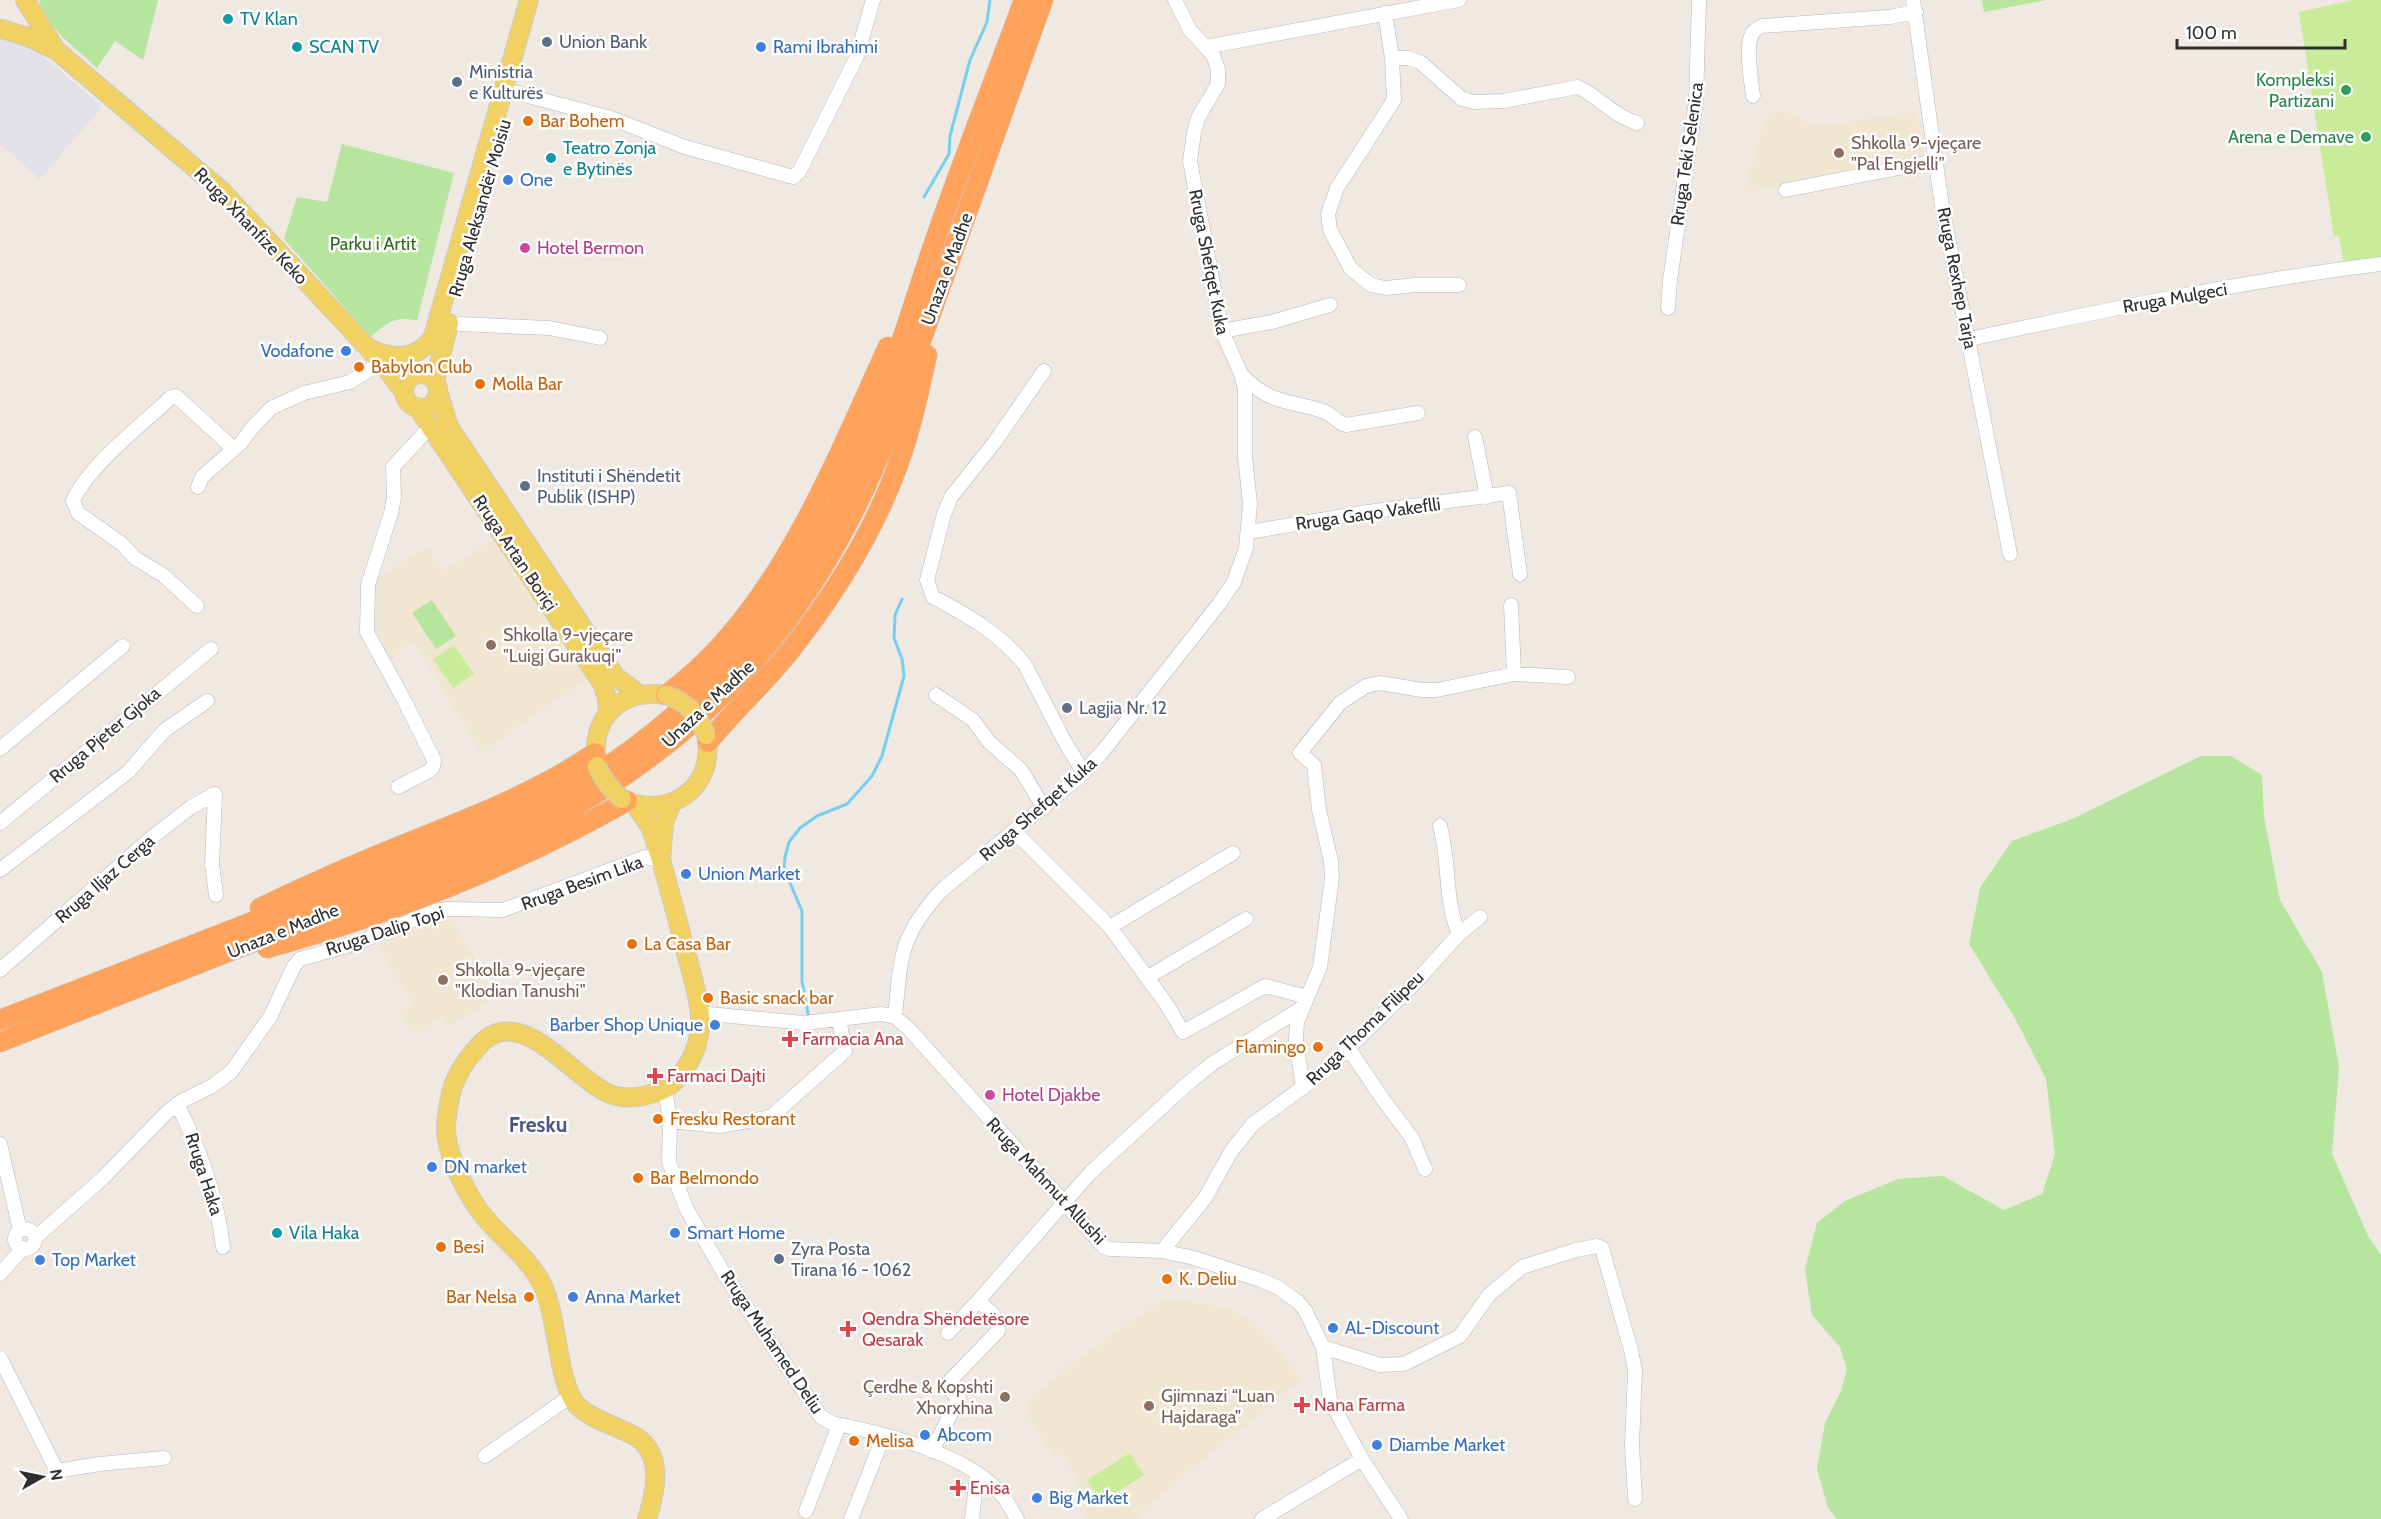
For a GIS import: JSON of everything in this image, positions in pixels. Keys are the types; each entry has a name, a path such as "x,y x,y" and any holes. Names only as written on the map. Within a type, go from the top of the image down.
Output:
{"highway":[{"name":"Unaza e Madhe","path":"153,961 486,831 544,803 588,778 633,748 666,722 731,661 795,579 822,535 843,493 870,430 931,252 1024,0"},
{"name":"Unaza e Madhe","path":"0,1042 494,846 546,822 598,793 647,760 715,703 778,633 802,602 839,542 876,465 1043,0"},
{"path":"666,694 690,677 705,662 735,627 780,567 818,497 931,252"},
{"path":"707,739 793,647 853,560 877,514 897,467 912,421 949,262"},
{"path":"0,1020 153,961 321,879 494,808 534,790 595,753"},
{"path":"192,967 312,936 373,916 534,850 628,801"}],"main road":[{"path":"1,28 9,27 20,20 25,0"},
{"name":"Rruga Xhanfize Keko","path":"25,0 57,51"},
{"name":"Rruga Aleksandër Moisiu","path":"427,380 441,350 513,92 531,4"},
{"path":"417,407 430,405 437,397 427,380 426,363 531,4"},
{"name":"Rruga Xhanfize Keko","path":"1,28 57,51 222,191 381,363 404,392"},
{"path":"365,346 390,356 408,356 420,351 433,337"},
{"path":"381,363 427,380"},
{"path":"404,392 405,386 427,380"},
{"name":"Rruga Artan Boriçi","path":"427,380 445,420 467,455 613,673 623,684 639,694"},
{"name":"Rruga Artan Boriçi","path":"404,392 406,399 417,407 431,426 603,685 608,713"},
{"path":"628,801 651,807 672,803 688,794 702,776 706,765 707,739 695,713 666,694 639,694 623,700 608,713 598,731 595,753 602,779 611,790 628,801 650,826 663,866 699,1013 699,1038 693,1053 679,1077 665,1089 637,1097 612,1095 531,1037 512,1033 496,1034 482,1041 462,1066 454,1081 446,1130 458,1170 478,1209 525,1260 543,1287 552,1313 565,1379 576,1404 589,1414 638,1438 649,1450 656,1475 647,1519"},
{"path":"663,866 663,824 672,803"}],"street":[{"path":"513,92 611,118 685,147 794,177 799,172 857,56 873,0"},
{"name":"Rruga Shefqet Kuka","path":"895,1017 902,953 914,923 943,889 1084,773 1219,604 1241,565 1249,532 1250,504 1245,456 1246,406 1241,374 1222,331 1190,161 1198,118 1218,84 1219,77 1217,63 1190,30 1174,0"},
{"path":"1206,47 1393,8 1459,0"},
{"name":"Rruga Teki Selenica","path":"1668,308 1696,101 1699,0"},
{"path":"1753,96 1750,42 1754,31 1762,26 1889,17 1914,6"},
{"name":"Rruga Rexhep Tarja","path":"1914,6 1935,161 2010,554"},
{"path":"1393,8 1394,100 1337,188 1328,214 1330,230 1351,269 1371,285 1386,288 1423,284 1459,285"},
{"path":"1392,58 1408,58 1420,62 1462,99 1488,103 1578,87 1587,91 1620,117 1637,123"},
{"path":"1786,190 1935,161"},
{"name":"Rruga Mulgeci","path":"1970,339 2081,315 2381,264"},
{"path":"1222,331 1272,322 1330,305"},
{"path":"460,324 549,328 600,338"},
{"path":"198,487 202,477 234,449 271,408 304,393 350,382 381,363"},
{"path":"1044,371 994,443 951,497 944,514 927,580 933,597 967,615 1007,644 1025,665 1066,744 1084,773"},
{"path":"1241,374 1252,385 1276,400 1321,410 1346,425 1418,413"},
{"path":"197,606 163,576 135,558 122,544 78,513 73,501 77,491 105,460 170,398 176,396 234,449"},
{"path":"398,787 429,771 433,767 434,760 405,700 369,638 366,624 368,585 391,513 394,498 393,467 431,426"},
{"path":"1475,437 1487,496"},
{"name":"Rruga Gaqo Vakeflli","path":"1249,532 1368,512 1509,493 1520,574"},
{"path":"1511,605 1514,674"},
{"path":"0,749 123,646"},
{"name":"Rruga Pjeter Gjoka","path":"0,823 211,649"},
{"path":"1303,1088 1296,1040 1297,1022 1320,967 1332,878 1331,861 1319,810 1314,765 1300,753 1340,703 1352,693 1366,686 1380,683 1422,690 1437,690 1514,674 1568,677"},
{"path":"936,695 973,720 988,742 1021,770 1044,808"},
{"path":"0,870 128,772 165,730 207,701"},
{"name":"Rruga Iljaz Cerga","path":"0,970 159,832 191,807 215,794 212,864 216,895"},
{"path":"1440,826 1445,844 1451,908 1459,934"},
{"path":"1014,831 1110,927 1148,977 1183,1032 1265,986 1304,1002"},
{"path":"1110,927 1233,853"},
{"name":"Rruga Besim Lika","path":"503,910 645,857 663,866"},
{"name":"Rruga Dalip Topi","path":"35,1238 95,1186 177,1104 212,1086 231,1072 270,1017 294,966 300,959 354,944 435,911 448,909 503,910"},
{"name":"Rruga Thoma Filipeu","path":"1162,1251 1205,1198 1242,1137 1253,1124 1303,1088 1349,1048 1413,985 1459,934 1480,917"},
{"path":"1148,977 1246,919"},
{"path":"948,1333 1091,1172 1213,1063 1304,1002"},
{"path":"699,1013 804,1023 871,1014 895,1017"},
{"name":"Rruga Mahmut Allushi","path":"895,1017 903,1023 1104,1246 1110,1249 1162,1251 1210,1263 1261,1280 1289,1294 1305,1310 1323,1347"},
{"path":"670,1121 719,1126 773,1115 845,1051 838,1019"},
{"path":"1349,1048 1412,1138 1425,1169"},
{"name":"Rruga Muhamed Deliu","path":"665,1089 670,1121 669,1162 679,1193 694,1225 738,1295 822,1417 826,1421 839,1425 885,1435 962,1464 1004,1498 1017,1519"},
{"name":"Rruga Haka","path":"177,1104 212,1187 219,1213 223,1247"},
{"path":"0,1144 20,1230 15,1239 17,1244 23,1248"},
{"path":"1,1271 23,1248 32,1245 35,1238 28,1229 20,1230"},
{"path":"1401,1519 1362,1459 1330,1400 1323,1347 1380,1365 1404,1364 1460,1336 1489,1295 1521,1267 1597,1246 1602,1248 1635,1370 1632,1444 1635,1500"},
{"path":"932,1451 959,1398 945,1386 998,1331 997,1318 978,1300"},
{"path":"0,1358 57,1472 99,1464 164,1458"},
{"path":"485,1456 572,1396"},
{"path":"806,1511 839,1425"},
{"path":"851,1519 885,1435"},
{"path":"1262,1519 1362,1459"},
{"path":"972,1519 977,1474"}],"shaded area":[{"path":"0,38 13,38 28,43 102,107 40,179 0,144"},
{"name":"Shkolla 9-vjeçare \"Pal Engjelli\"","path":"1785,110 1815,127 1916,111 1925,158 1744,194 1768,115"},
{"name":"Shkolla 9-vjeçare \"Luigj Gurakuqi\"","path":"498,536 588,678 481,753 413,641 389,660 369,630 375,579 427,547 443,571"},
{"name":"Shkolla 9-vjeçare \"Klodian Tanushi\"","path":"448,912 497,998 448,1027 442,1017 413,1035 399,1011 412,1004 378,944"},
{"name":"Gjimnazi “Luan Hajdaraga”","path":"1165,1299 1228,1307 1255,1324 1302,1379 1139,1513 1141,1519 1086,1519 1076,1479 1063,1453 1056,1458 1035,1430 1026,1410 1028,1402 1069,1366"}],"green space":[{"path":"39,0 158,0 143,60 115,41 97,68 55,29"},
{"path":"1982,0 2046,0 1984,12"},
{"name":"Kompleksi Partizani","path":"2354,0 2381,0 2381,257 2344,264 2339,236 2334,237 2299,12"},
{"name":"Parku i Artit","path":"342,144 454,173 417,321 397,320 381,328 371,337 284,239 297,197 327,202"},
{"path":"432,600 456,636 436,649 412,613"},
{"path":"454,645 474,674 453,688 433,659"},
{"path":"2201,756 2231,756 2262,775 2264,817 2280,900 2322,972 2339,1067 2332,1154 2369,1238 2381,1255 2381,1519 1837,1519 1828,1508 1817,1469 1825,1423 1841,1391 1847,1369 1840,1347 1812,1315 1805,1269 1817,1223 1845,1201 1898,1179 1943,1176 2004,1210 2042,1194 2055,1154 2046,1079 2016,1020 1969,944 1980,888 2012,841 2072,819"},
{"path":"1130,1453 1144,1475 1101,1502 1087,1480"}],"waterway":[{"path":"924,197 949,154 950,136 970,60 987,22 990,0"},
{"path":"809,1018 802,981 802,911 784,869 785,857 789,842 800,828 817,816 847,804 872,776 882,756 904,676 902,659 894,638 895,615 902,599"}],"place":[{"name":"TV Klan","path":"228,19"},
{"name":"Union Bank","path":"547,42"},
{"name":"SCAN TV","path":"297,47"},
{"name":"Rami Ibrahimi","path":"761,47"},
{"name":"Ministria e Kulturës","path":"457,82"},
{"name":"Kompleksi Partizani","path":"2346,90"},
{"name":"Bar Bohem","path":"528,121"},
{"name":"Arena e Demave","path":"2366,137"},
{"name":"Shkolla 9-vjeçare \"Pal Engjelli\"","path":"1839,153"},
{"name":"Teatro Zonja e Bytinës","path":"551,158"},
{"name":"One","path":"508,180"},
{"name":"Hotel Bermon","path":"525,248"},
{"name":"Vodafone","path":"346,351"},
{"name":"Babylon Club","path":"359,367"},
{"name":"Molla Bar","path":"480,384"},
{"name":"Instituti i Shëndetit Publik (ISHP)","path":"525,486"},
{"name":"Shkolla 9-vjeçare \"Luigj Gurakuqi\"","path":"491,645"},
{"name":"Lagjia Nr. 12","path":"1067,708"},
{"name":"Union Market","path":"686,874"},
{"name":"La Casa Bar","path":"632,944"},
{"name":"Shkolla 9-vjeçare \"Klodian Tanushi\"","path":"443,980"},
{"name":"Basic snack bar","path":"708,998"},
{"name":"Barber Shop Unique","path":"715,1025"},
{"name":"Farmacia Ana","path":"790,1039"},
{"name":"Flamingo","path":"1318,1047"},
{"name":"Farmaci Dajti","path":"655,1076"},
{"name":"Hotel Djakbe","path":"990,1095"},
{"name":"Fresku Restorant","path":"658,1119"},
{"name":"DN market","path":"432,1167"},
{"name":"Bar Belmondo","path":"638,1178"},
{"name":"Vila Haka","path":"277,1233"},
{"name":"Smart Home","path":"675,1233"},
{"name":"Besi","path":"441,1247"},
{"name":"Zyra Posta Tirana 16 - 1062","path":"779,1259"},
{"name":"Top Market","path":"40,1260"},
{"name":"K. Deliu","path":"1167,1279"},
{"name":"Bar Nelsa","path":"529,1297"},
{"name":"Anna Market","path":"573,1297"},
{"name":"AL-Discount","path":"1333,1328"},
{"name":"Qendra Shëndetësore Qesarak","path":"848,1329"},
{"name":"Çerdhe & Kopshti Xhorxhina","path":"1005,1397"},
{"name":"Nana Farma","path":"1302,1405"},
{"name":"Gjimnazi “Luan Hajdaraga”","path":"1149,1406"},
{"name":"Abcom","path":"925,1435"},
{"name":"Melisa","path":"854,1441"},
{"name":"Diambe Market","path":"1377,1445"},
{"name":"Enisa","path":"958,1488"},
{"name":"Big Market","path":"1037,1498"}],"district":[{"name":"Fresku","path":"538,1125"}]}
